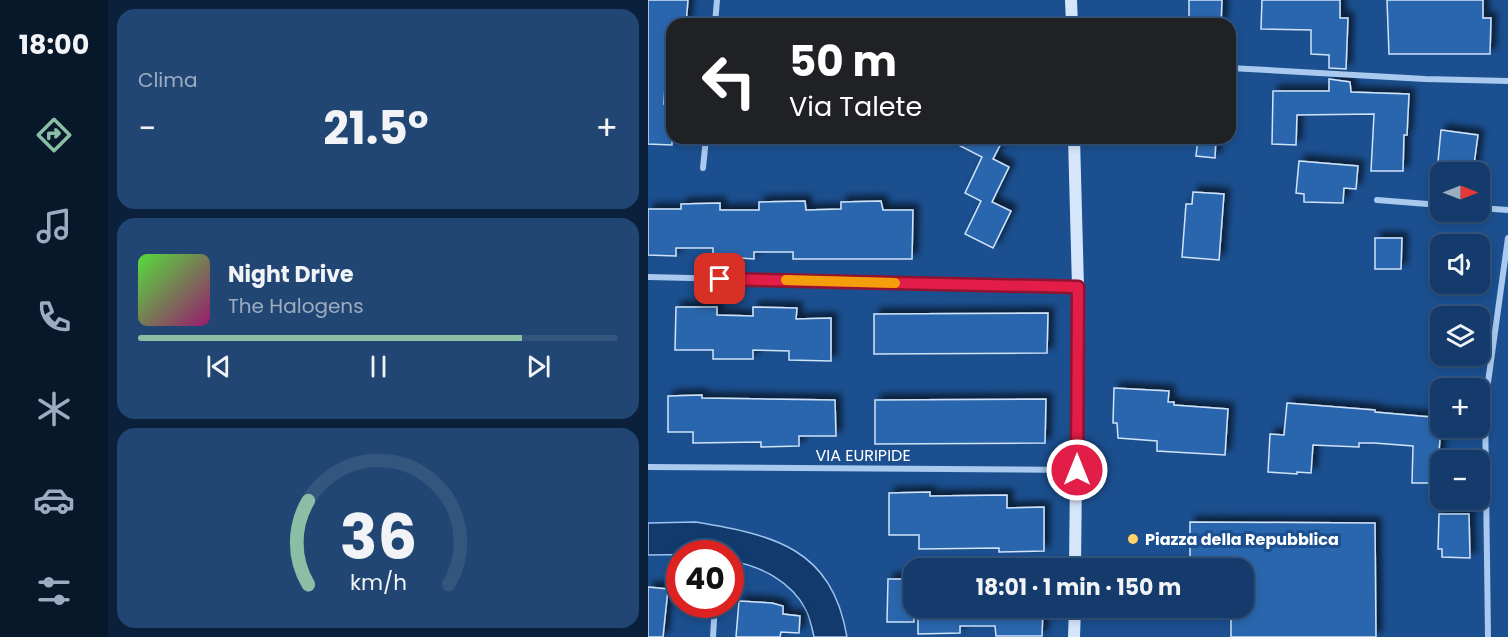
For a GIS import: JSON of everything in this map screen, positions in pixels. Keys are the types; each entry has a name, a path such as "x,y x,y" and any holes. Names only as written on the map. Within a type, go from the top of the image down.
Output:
{"street":[{"path":"716,18 717,0"},
{"path":"1071,0 1072,18"},
{"path":"1236,68 1379,77 1508,81"},
{"path":"703,168 705,144"},
{"path":"1074,144 1078,287 1076,558"},
{"path":"1377,200 1430,204"},
{"path":"1490,209 1508,210"},
{"path":"1488,637 1485,404 1508,238"},
{"path":"648,277 1078,287"},
{"name":"VIA EURIPIDE","path":"648,467 1077,470"},
{"path":"713,637 715,618"},
{"path":"1074,637 1075,618"}],"water":[{"path":"696,522 724,527 774,541 795,551 813,565 828,583 839,607 847,637 814,637 806,610 793,591 764,571 744,564 744,540 666,540 666,555 648,555 648,523"}],"building":[{"path":"648,0 688,0 686,18 666,18 664,104 666,104 666,144 672,145 648,144"},
{"path":"1189,0 1222,0 1221,18 1189,18"},
{"path":"1262,0 1340,0 1340,18 1348,18 1346,69 1329,68 1329,55 1311,54 1311,30 1261,29"},
{"path":"1387,0 1483,0 1483,18 1491,18 1490,54 1389,54"},
{"path":"1329,79 1350,82 1351,92 1409,94 1403,171 1371,171 1374,114 1297,115 1296,145 1272,144 1273,91 1329,91"},
{"path":"1441,130 1478,135 1474,162 1438,162"},
{"path":"957,144 1001,144 993,159 1009,167 992,202 1011,211 993,248 965,234 981,201 965,193 982,157"},
{"path":"1197,144 1216,144 1215,158 1196,156"},
{"path":"1299,161 1358,166 1356,189 1344,188 1343,203 1304,202 1304,194 1296,193"},
{"path":"1193,192 1224,194 1219,260 1182,257 1186,204 1192,204"},
{"path":"805,201 806,210 841,209 841,202 881,201 883,210 913,210 912,259 793,259 793,252 754,252 754,259 713,256 713,248 676,248 676,256 648,255 648,209 681,209 681,204 720,203 720,210 759,210 759,202"},
{"path":"1375,238 1402,238 1401,269 1375,269"},
{"path":"676,307 717,307 717,315 753,316 753,307 797,308 796,319 831,318 831,361 789,360 789,351 753,350 753,359 713,359 713,350 675,350"},
{"path":"1048,313 1047,353 874,354 874,314"},
{"path":"1114,388 1169,391 1168,402 1174,402 1174,405 1228,409 1225,455 1157,451 1157,441 1118,438 1117,423 1113,423"},
{"path":"702,395 702,398 835,400 836,436 799,436 799,446 761,447 761,442 693,443 693,432 668,432 668,396"},
{"path":"1046,399 1045,443 875,444 875,400"},
{"path":"1287,403 1430,417 1430,438 1440,438 1439,450 1430,450 1430,483 1412,483 1413,446 1374,443 1359,443 1359,447 1313,445 1311,473 1268,472 1270,434 1284,435"},
{"path":"930,492 930,496 1007,495 1007,508 1044,507 1044,551 999,552 999,548 919,549 919,535 889,535 889,493"},
{"path":"1439,514 1469,514 1470,558 1442,557 1442,549 1438,549"},
{"path":"1190,522 1375,523 1376,637 1231,637 1231,618 1254,618 1254,558 1190,558"},
{"path":"888,579 903,579 903,618 914,618 914,622 887,622"},
{"path":"648,587 666,589 663,637 648,637"},
{"path":"744,601 772,603 783,606 783,614 800,616 799,633 781,632 780,637 736,637 738,618 744,618"},
{"path":"918,618 1043,618 1042,636 996,636 995,626 960,626 960,633 918,634"}],"slow traffic":[{"path":"786,280 895,283"}],"place":[{"name":"Piazza della Repubblica","path":"1133,539"}],"route":[{"path":"720,279 1078,287 1077,470"}]}
